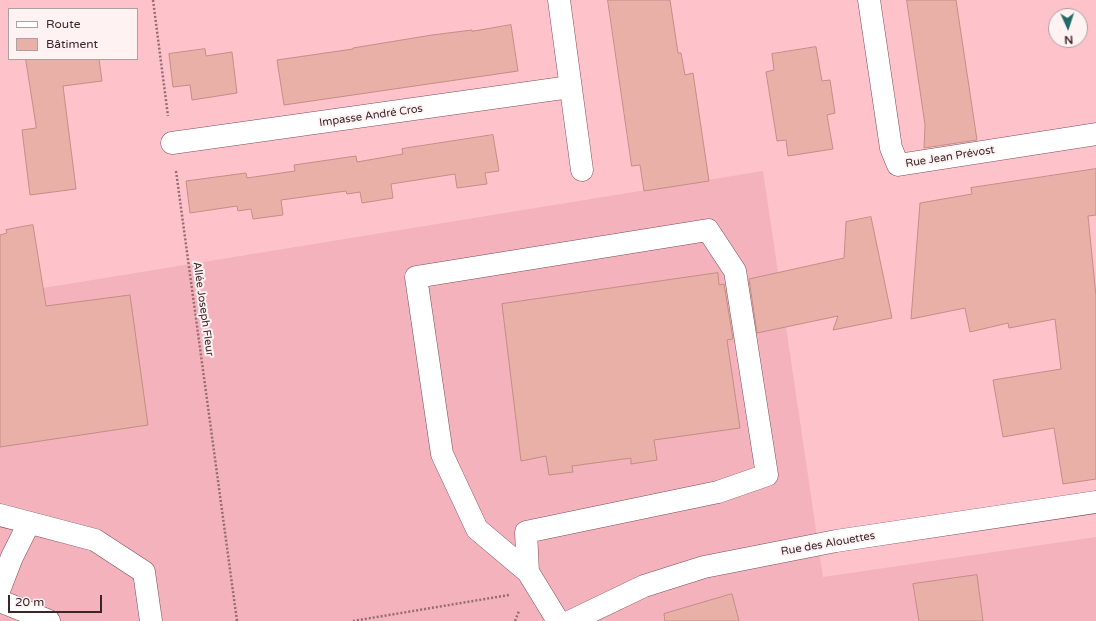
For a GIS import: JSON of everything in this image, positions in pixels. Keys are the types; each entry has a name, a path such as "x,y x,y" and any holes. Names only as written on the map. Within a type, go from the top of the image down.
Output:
{"street":[{"path":"559,0 582,170"},
{"name":"Rue Jean Prévost","path":"869,0 891,148 898,165 1096,134"},
{"name":"Impasse André Cros","path":"172,143 570,87"},
{"path":"528,572 526,532 718,492 767,475 735,271 708,230 416,277 442,454 477,529 528,572 558,621"},
{"name":"Rue des Alouettes","path":"571,621 644,586 704,567 836,541 1096,502"},
{"path":"0,515 95,540 144,572 151,621"},
{"path":"0,588 12,557 29,522"},
{"path":"0,601 49,621"},
{"path":"0,605 12,621"}],"path":[{"name":"Allée Joseph Fleur","path":"153,0 237,621"},
{"path":"353,621 509,594 512,599"},
{"path":"515,621 520,609"}],"shaded area":[{"path":"763,171 823,577 1096,537 1096,621 0,621 0,295"}],"building":[{"path":"608,0 670,0 678,53 681,53 685,75 693,73 709,181 644,191 640,165 632,166"},
{"path":"907,0 956,0 977,140 924,148 925,125"},
{"path":"511,25 518,71 284,105 277,60 353,49 432,35"},
{"path":"816,47 822,81 830,80 835,113 827,115 833,149 788,156 786,140 777,141 766,72 774,70 772,54"},
{"path":"205,49 206,56 232,52 237,93 192,100 190,85 173,87 169,54"},
{"path":"26,60 99,60 102,81 63,86 76,189 30,195 22,130 36,128"},
{"path":"493,135 499,171 485,173 487,184 457,188 455,174 391,184 393,198 362,203 360,192 347,194 346,191 281,200 283,215 253,219 251,209 238,211 237,206 190,213 186,181 246,173 247,178 295,171 294,165 356,156 357,162 403,154 402,149"},
{"path":"1096,169 1096,215 1088,216 1096,296 1096,479 1063,484 1054,428 1003,437 993,380 1061,369 1055,319 1009,328 1008,323 970,332 965,308 911,319 920,203 972,194 971,188"},
{"path":"871,217 892,318 833,330 838,316 757,333 749,279 844,258 846,222"},
{"path":"33,225 46,306 130,295 148,425 0,447 0,235 7,233 6,230"},
{"path":"718,273 719,285 724,284 733,339 727,340 740,428 654,440 657,460 631,464 631,458 572,466 573,472 549,475 546,456 521,461 502,304"},
{"path":"977,575 983,621 919,621 913,584"},
{"path":"732,594 739,621 665,621 664,614"}]}
